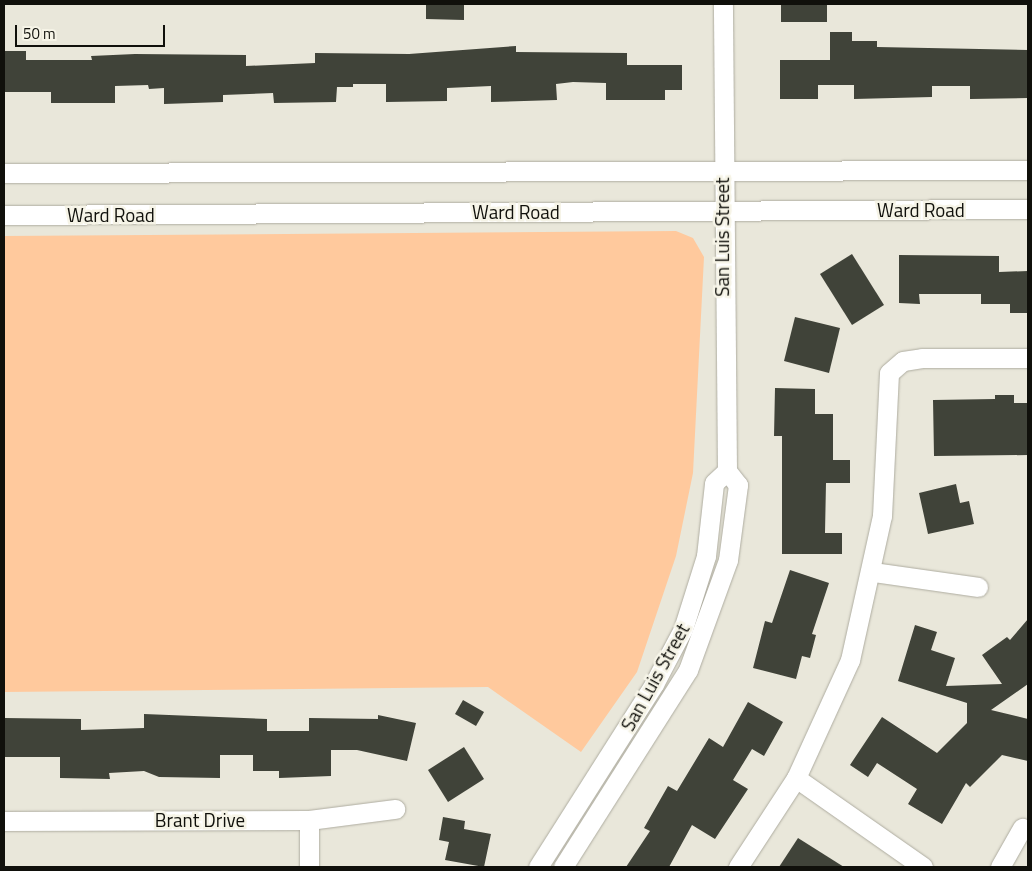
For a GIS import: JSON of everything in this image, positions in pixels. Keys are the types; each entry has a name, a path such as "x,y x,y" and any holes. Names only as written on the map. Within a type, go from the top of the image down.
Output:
{"street":[{"name":"San Luis Street","path":"563,867 670,701 702,638 728,560 738,484 726,471 722,211 723,4"},
{"name":"Ward Road","path":"4,173 722,173 1028,170"},
{"name":"Ward Road","path":"4,215 1028,209"},
{"path":"738,867 796,778 850,660 873,572 882,516 889,373 903,361 922,358 1028,358"},
{"name":"San Luis Street","path":"540,867 654,684 683,629 706,556 714,483 726,471"},
{"path":"873,572 978,587"},
{"path":"796,778 923,867"},
{"name":"Brant Drive","path":"4,821 309,820 395,810"},
{"path":"309,820 309,867"},
{"path":"1000,867 1022,828"}],"shaded area":[{"path":"676,231 693,238 704,257 693,473 676,556 637,672 581,752 488,687 4,692 4,236"}],"building":[{"path":"426,4 464,4 464,20 426,19"},
{"path":"781,4 827,4 827,22 781,22"},
{"path":"830,32 852,32 852,41 877,41 877,47 1028,50 1028,98 970,99 970,86 932,86 932,97 854,99 854,85 818,85 818,99 780,99 780,60 830,60"},
{"path":"516,46 516,52 627,53 627,65 682,65 682,90 665,90 665,100 606,100 606,83 573,82 556,84 557,100 491,102 491,86 447,88 447,101 386,102 386,84 353,84 353,87 337,87 336,102 274,103 273,93 223,95 223,102 164,104 164,88 149,89 148,85 115,86 115,103 51,103 51,92 4,92 4,51 26,51 26,60 92,60 91,56 135,54 246,55 246,66 315,63 315,53 409,54"},
{"path":"852,254 884,305 852,325 820,274"},
{"path":"899,255 999,256 999,272 1028,271 1028,313 1010,313 1010,304 981,304 981,294 919,294 920,304 899,303"},
{"path":"795,317 840,328 829,373 784,361"},
{"path":"775,388 815,389 815,414 833,414 833,460 850,460 850,483 826,483 825,533 842,533 842,554 782,554 782,436 774,436"},
{"path":"995,395 1014,395 1014,403 1028,403 1028,455 934,456 933,400 995,399"},
{"path":"956,484 960,503 969,501 974,524 928,534 919,493"},
{"path":"790,570 829,583 812,634 816,635 810,658 802,656 796,679 753,668 765,621 772,623"},
{"path":"1028,619 1028,684 991,710 1028,719 1028,761 1002,755 970,787 966,783 942,824 908,804 917,789 877,763 868,777 850,765 882,717 937,753 967,723 967,703 898,681 915,625 937,632 931,650 955,658 946,686 1002,684 982,655 1007,637 1010,640"},
{"path":"463,700 484,712 476,726 455,714"},
{"path":"748,702 783,722 764,756 752,749 733,780 748,789 715,839 692,825 669,867 626,867 650,831 644,828 668,786 677,791 709,738 723,747"},
{"path":"144,714 267,719 267,731 309,731 309,718 378,719 378,715 416,723 407,761 357,750 331,750 331,776 279,778 279,771 253,771 253,755 220,755 220,778 159,777 144,771 109,773 110,779 60,778 60,757 4,757 4,718 81,719 81,730 144,728"},
{"path":"464,747 484,779 448,802 428,770"},
{"path":"443,817 465,821 464,829 491,834 484,867 445,860 449,842 439,840"},
{"path":"798,838 844,867 779,867"}]}
